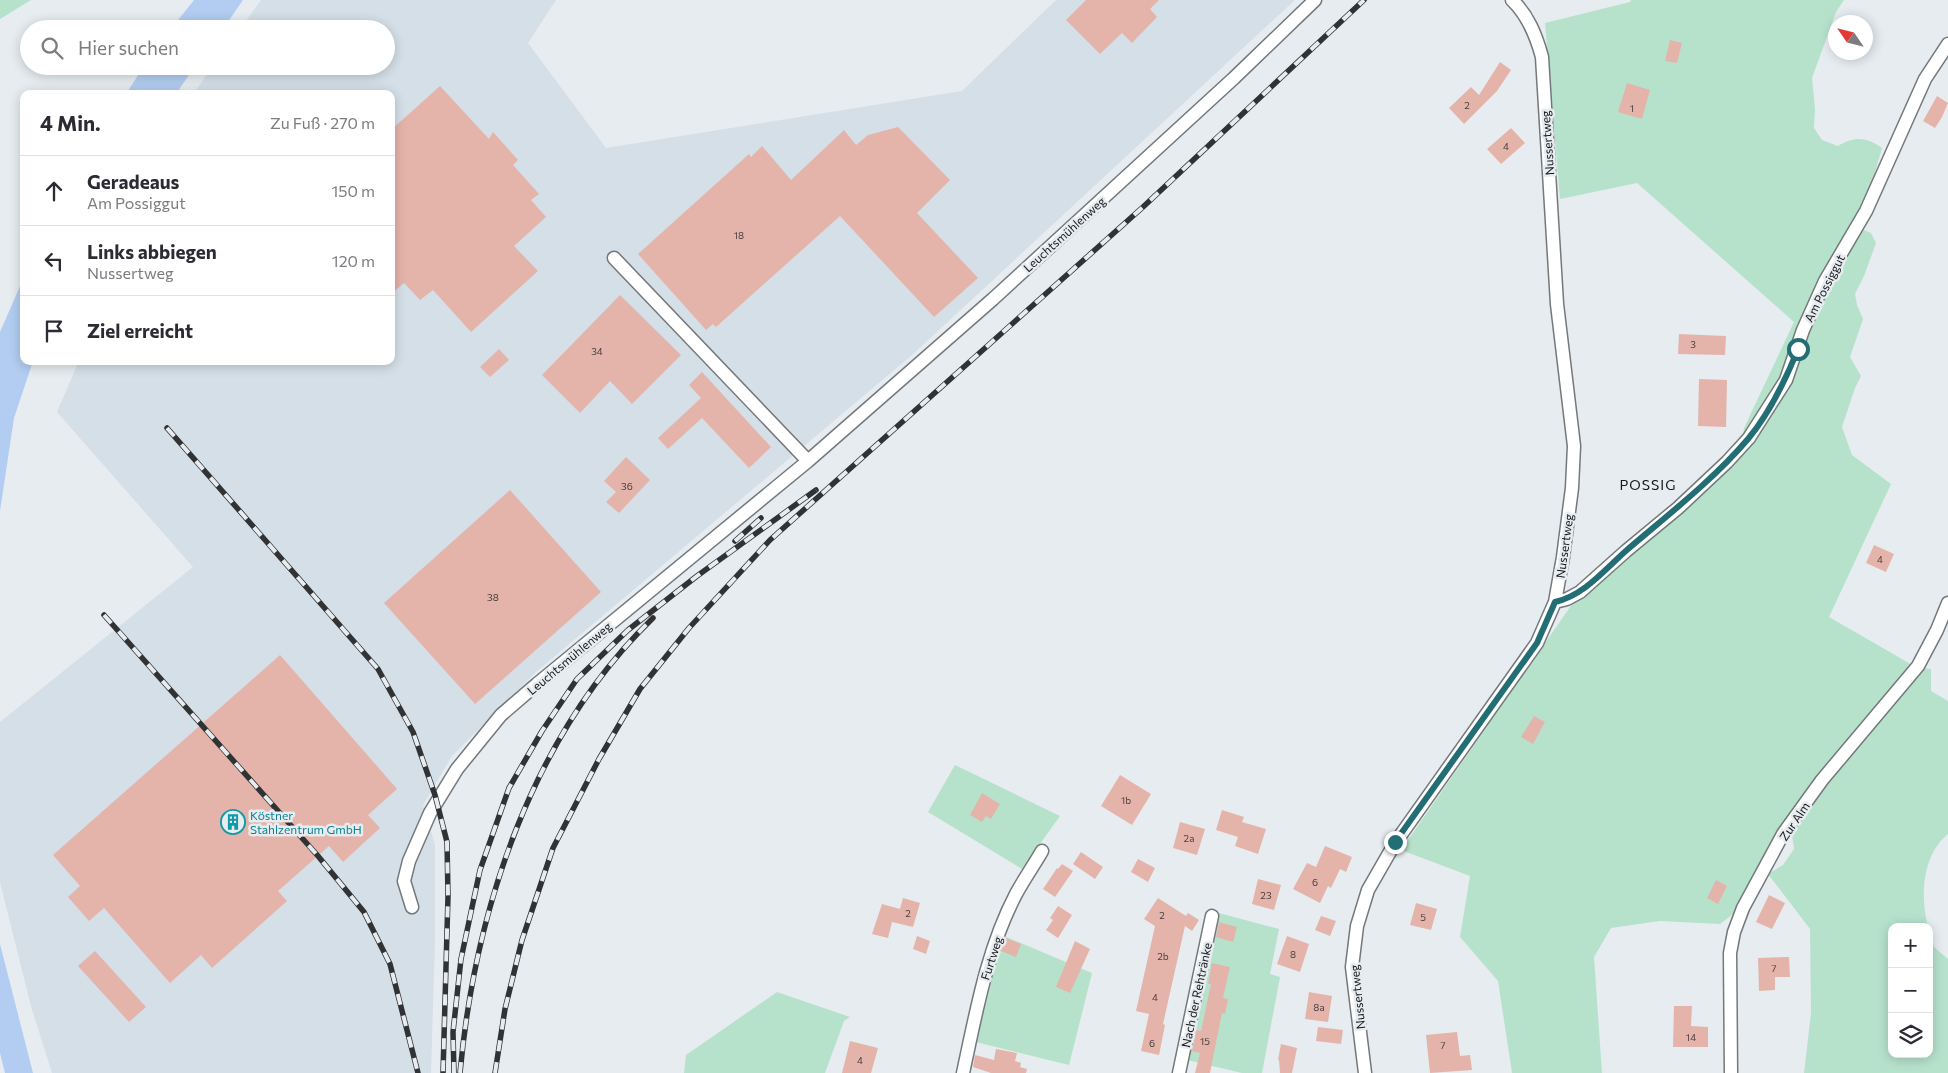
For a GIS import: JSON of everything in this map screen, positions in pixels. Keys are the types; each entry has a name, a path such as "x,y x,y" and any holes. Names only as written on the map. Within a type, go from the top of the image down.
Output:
{"street":[{"name":"Leuchtsmühlenweg","path":"412,907 404,881 409,861 430,813 457,769 501,715 536,684 808,461 992,299 1234,78 1316,0"},
{"name":"Nussertweg","path":"1365,1073 1352,967 1357,926 1368,890 1395,842 1537,643 1555,602 1572,488 1574,446 1557,304 1542,57 1536,38 1522,10 1512,0"},
{"name":"Am Possiggut","path":"1555,602 1567,599 1580,592 1678,508 1749,438 1786,380 1798,349 1802,330 1825,281 1866,211 1925,79 1948,44"},
{"path":"614,258 808,461"},
{"name":"Zur Alm","path":"1731,1073 1730,953 1734,932 1743,908 1783,834 1822,780 1918,666 1937,630 1948,603"},
{"name":"Furtweg","path":"963,1073 982,987 998,935 1016,894 1042,851"},
{"name":"Nach der Rehtränke","path":"1179,1073 1212,916"}],"shaded area":[{"path":"261,0 556,0 528,43 606,148 962,91 1056,0 1295,0 912,355 536,672 452,756 423,805 435,845 435,939 431,1073 52,1073 31,1006 0,882 0,722 193,567 57,412 77,365 395,365 395,90 196,90 207,75 395,75 395,20 247,20"}],"green space":[{"path":"0,0 31,0 0,19"},
{"path":"1631,0 1844,0 1835,15 1828,15 1828,34 1812,78 1815,109 1814,128 1822,140 1838,146 1855,139 1860,139 1882,148 1874,176 1852,225 1871,233 1876,243 1855,294 1863,319 1850,357 1861,376 1842,427 1852,455 1891,484 1829,617 1914,666 1931,669 1931,691 1948,701 1948,834 1939,843 1928,864 1924,889 1927,923 1888,923 1888,1058 1933,1058 1933,944 1934,947 1948,959 1948,1073 1804,1073 1811,1013 1810,929 1768,874 1783,865 1794,849 1792,835 1777,834 1733,914 1720,924 1660,921 1611,928 1594,957 1602,1073 1512,1073 1498,981 1460,937 1470,876 1401,850 1575,600 1740,450 1744,428 1794,322 1637,183 1560,199 1545,23 1630,2"},
{"path":"955,765 1060,816 1022,869 928,812"},
{"path":"1219,913 1279,929 1270,974 1280,977 1262,1073 1242,1073 1187,1060"},
{"path":"1004,936 1092,973 1069,1065 976,1042 990,976"},
{"path":"777,992 850,1017 844,1021 825,1073 684,1073 686,1055"}],"water":[{"path":"194,0 243,0 229,20 178,20"},
{"path":"138,75 189,75 179,90 129,90"},
{"path":"20,286 20,365 32,365 14,418 0,511 0,332"},
{"path":"0,944 33,1073 5,1073 0,1053"}],"building":[{"path":"1086,0 1159,0 1150,9 1157,17 1132,43 1122,33 1100,54 1066,20"},
{"path":"1670,40 1682,43 1677,63 1665,61"},
{"path":"1500,62 1511,70 1497,91 1464,124 1449,108 1471,87 1479,95"},
{"path":"1627,83 1650,90 1642,119 1618,112"},
{"path":"440,86 489,139 493,132 518,160 513,165 539,194 531,200 546,217 514,246 538,271 471,332 433,290 420,300 404,283 395,291 395,126"},
{"path":"1937,96 1948,103 1935,128 1923,121"},
{"path":"898,127 950,180 917,213 978,278 934,317 840,216 716,327 713,324 706,330 638,254 749,154 751,157 762,146 791,180 844,130 856,145 868,135"},
{"path":"1511,128 1525,143 1501,164 1487,149"},
{"path":"620,295 681,355 632,404 610,381 580,413 542,375"},
{"path":"1679,334 1726,336 1725,355 1678,354"},
{"path":"499,349 509,360 490,377 480,367"},
{"path":"702,372 771,447 749,468 702,418 668,449 658,438 701,398 689,385"},
{"path":"1699,379 1727,380 1726,427 1698,426"},
{"path":"626,457 650,480 619,513 606,502 616,492 604,481"},
{"path":"510,490 601,592 475,704 384,603"},
{"path":"1874,545 1894,554 1886,572 1866,563"},
{"name":"Köstner Stahlzentrum GmbH","path":"280,655 397,789 368,815 380,828 343,862 329,846 278,891 287,901 212,968 201,955 170,983 104,908 89,921 68,897 80,886 53,855"},
{"path":"1534,716 1545,722 1533,744 1521,737"},
{"path":"1120,775 1151,794 1132,825 1101,806"},
{"path":"982,793 1000,804 991,819 986,816 982,822 970,815"},
{"path":"1222,810 1244,817 1242,822 1266,829 1258,854 1235,846 1238,837 1216,830"},
{"path":"1180,822 1205,829 1197,855 1173,848"},
{"path":"1325,846 1352,857 1346,872 1340,869 1331,888 1328,886 1320,903 1293,889 1307,863 1316,867"},
{"path":"1081,852 1103,867 1095,879 1073,864"},
{"path":"1138,859 1155,868 1148,882 1131,872"},
{"path":"1062,864 1073,871 1055,897 1043,889 1057,868"},
{"path":"1258,879 1281,885 1274,910 1252,904"},
{"path":"1716,880 1727,886 1718,904 1707,898"},
{"path":"1769,895 1785,903 1772,929 1756,922"},
{"path":"903,898 920,903 913,927 892,922 888,938 872,934 882,904 900,909"},
{"path":"1158,898 1186,916 1188,913 1199,920 1192,931 1185,926 1163,1024 1165,1025 1159,1055 1141,1051 1149,1014 1136,1011 1155,926 1144,919"},
{"path":"1416,903 1437,909 1431,930 1410,925"},
{"path":"1058,906 1072,915 1058,938 1046,930 1053,920 1050,918"},
{"path":"1321,916 1336,921 1330,936 1315,930"},
{"path":"1219,922 1237,927 1233,942 1216,937"},
{"path":"917,936 930,941 926,954 913,949"},
{"path":"1287,936 1309,944 1300,972 1277,964"},
{"path":"1006,938 1021,944 1016,957 1001,951"},
{"path":"1075,941 1090,949 1070,993 1056,987"},
{"path":"95,951 146,1007 129,1022 78,966"},
{"path":"1789,957 1790,977 1775,977 1775,990 1759,991 1758,958"},
{"path":"1212,963 1230,967 1223,998 1228,999 1225,1014 1222,1013 1210,1073 1195,1073 1200,1053 1192,1051 1196,1030 1201,1031 1211,984 1208,984"},
{"path":"1309,992 1332,996 1328,1022 1305,1019"},
{"path":"1674,1006 1692,1006 1691,1026 1708,1027 1708,1047 1673,1047"},
{"path":"1318,1027 1343,1030 1341,1044 1316,1041"},
{"path":"1457,1032 1460,1056 1470,1055 1472,1070 1430,1073 1426,1035"},
{"path":"850,1041 878,1048 871,1073 842,1073"},
{"path":"1281,1044 1297,1048 1292,1073 1280,1073 1278,1060"},
{"path":"996,1049 1017,1053 1015,1061 1021,1063 1020,1067 1027,1069 1026,1073 991,1073 973,1067 975,1055 994,1060"}],"railway":[{"path":"495,1073 505,1009 522,940 553,848 599,759 640,689 689,628 770,540 1143,207 1364,0"},
{"path":"167,428 378,669 413,732 435,795 447,842 448,896 443,1073"},
{"path":"454,1073 453,1032 461,959 480,870 509,788 542,731 577,679 628,630 697,576 816,490"},
{"path":"735,541 761,518"},
{"path":"104,615 318,856 364,912 390,964 418,1073"},
{"path":"460,1073 479,949 496,888 517,828 543,770 574,715 611,664 653,618"}],"place":[{"name":"Köstner Stahlzentrum GmbH","path":"233,822"}],"district":[{"name":"POSSIG","path":"1648,484"}],"route":[{"path":"1395,842 1537,643 1555,602 1567,599 1580,592 1678,508 1726,462 1749,438 1786,380 1798,349"}]}
